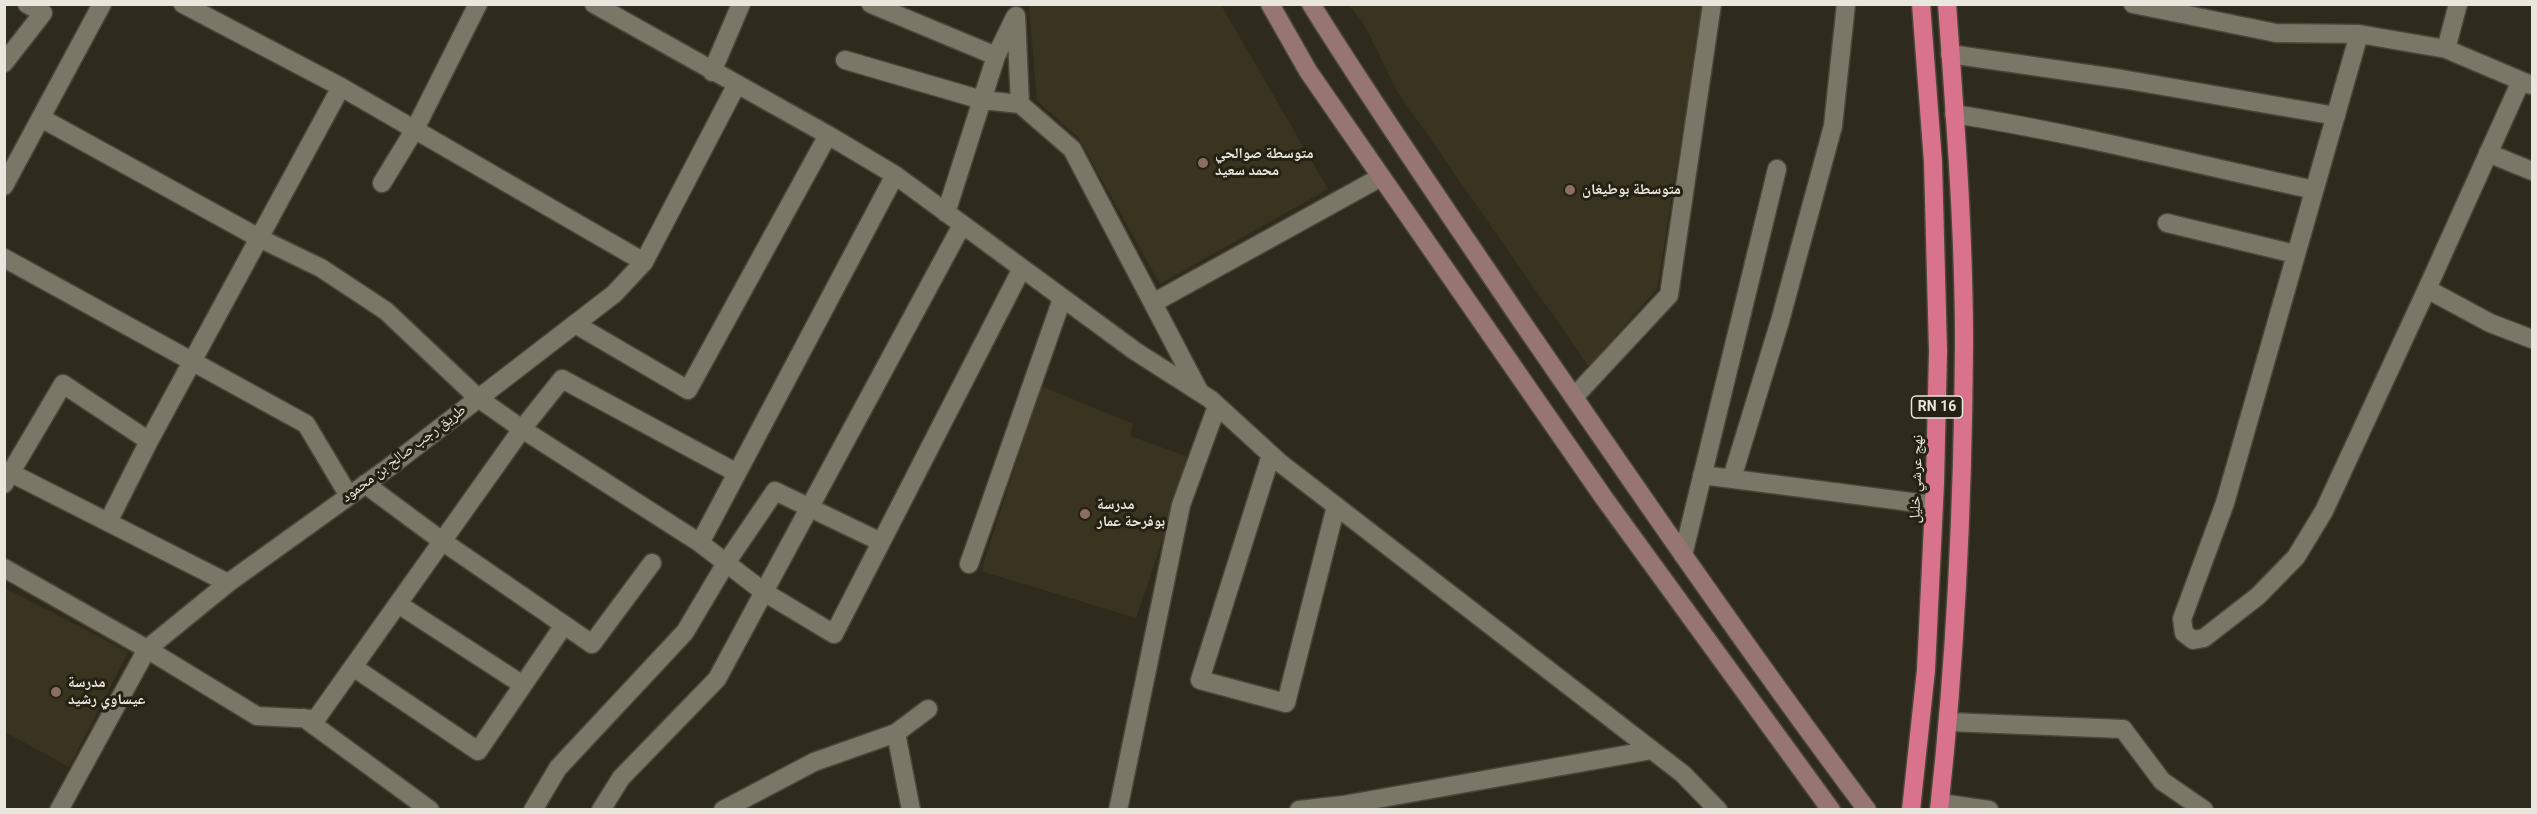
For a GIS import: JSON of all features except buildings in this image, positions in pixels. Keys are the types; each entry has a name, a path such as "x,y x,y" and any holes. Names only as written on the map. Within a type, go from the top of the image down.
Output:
{"highway":[{"name":"نهج عرشي خليل","path":"1911,810 1926,670 1938,351 1934,162 1921,4"},
{"name":"RN 16","path":"1940,806 1949,722 1956,605 1964,342 1960,193 1947,4"}],"street":[{"path":"4,63 43,13 27,4"},
{"path":"4,186 102,4"},
{"path":"183,4 341,87 644,261"},
{"path":"382,183 415,129 478,4"},
{"path":"594,4 895,175 1062,299 1201,394 1271,455 1683,774 1718,810"},
{"path":"712,72 741,4"},
{"path":"871,4 996,56"},
{"path":"1270,4 1308,71 1604,498 1831,810"},
{"path":"1311,4 1380,112 1574,397 1769,678 1867,810"},
{"path":"1574,397 1669,295 1712,4"},
{"path":"1732,478 1780,321 1833,126 1846,4"},
{"path":"2133,4 2276,33 2359,34 2446,49 2527,83 2488,153 2324,511 2296,558 2258,596 2204,638 2193,640 2181,628 2185,607 2216,531 2359,34"},
{"path":"2446,49 2458,4"},
{"path":"945,213 996,56 1014,10"},
{"path":"1014,10 1020,104"},
{"path":"1950,54 2336,116"},
{"path":"844,60 982,100 1020,104 1072,149 1201,394"},
{"name":"طريق رجب صالح بن محمود","path":"58,810 147,649 228,583 349,496 614,294 644,261 736,86"},
{"path":"108,522 149,441 341,87"},
{"path":"1954,114 2039,128 2144,154 2314,190"},
{"path":"41,118 259,238 321,268 386,311 478,398 522,429 700,543 764,592 834,634 1022,268"},
{"path":"575,324 688,390 828,135"},
{"path":"2488,153 2532,171"},
{"path":"1683,555 1777,169"},
{"path":"700,543 895,175"},
{"path":"1153,303 1381,177"},
{"path":"2167,223 2295,254"},
{"path":"602,810 621,778 717,679 962,225"},
{"path":"4,258 306,424 349,496"},
{"path":"2427,289 2490,323 2532,339"},
{"path":"969,564 1062,299"},
{"path":"4,568 147,649 257,716 316,719 522,429 561,379 737,473"},
{"path":"149,441 63,384 8,479 108,522 228,583"},
{"path":"1118,810 1181,505 1217,406"},
{"path":"1271,455 1200,680 1286,704 1336,506"},
{"path":"1702,475 1934,505"},
{"path":"365,484 442,541 592,644 652,563"},
{"path":"533,810 558,768 685,632 726,563 776,491 881,542"},
{"path":"398,604 523,685"},
{"path":"353,666 478,751 564,625"},
{"path":"723,810 814,762 896,733 928,709"},
{"path":"304,718 430,810"},
{"path":"1949,722 2123,729 2162,781 2204,810"},
{"path":"896,733 911,810"},
{"path":"1299,810 1343,807 1652,750"},
{"path":"1940,806 1989,810"}],"shaded area":[{"name":"متوسطة صوالحي محمد سعيد","path":"1029,5 1221,5 1328,189 1160,284 1078,137 1037,101"},
{"name":"متوسطة بوطيغان","path":"1349,5 1703,5 1657,289 1589,367 1397,91 1364,24"},
{"name":"مدرسة بوفرحة عمار","path":"1041,386 1133,424 1130,436 1191,458 1136,618 981,571"},
{"name":"مدرسة عيساوي رشيد","path":"5,588 128,652 69,767 5,732"}],"place":[{"name":"متوسطة صوالحي محمد سعيد","path":"1203,163"},
{"name":"متوسطة بوطيغان","path":"1570,190"},
{"name":"مدرسة بوفرحة عمار","path":"1085,514"},
{"name":"مدرسة عيساوي رشيد","path":"56,692"}]}
